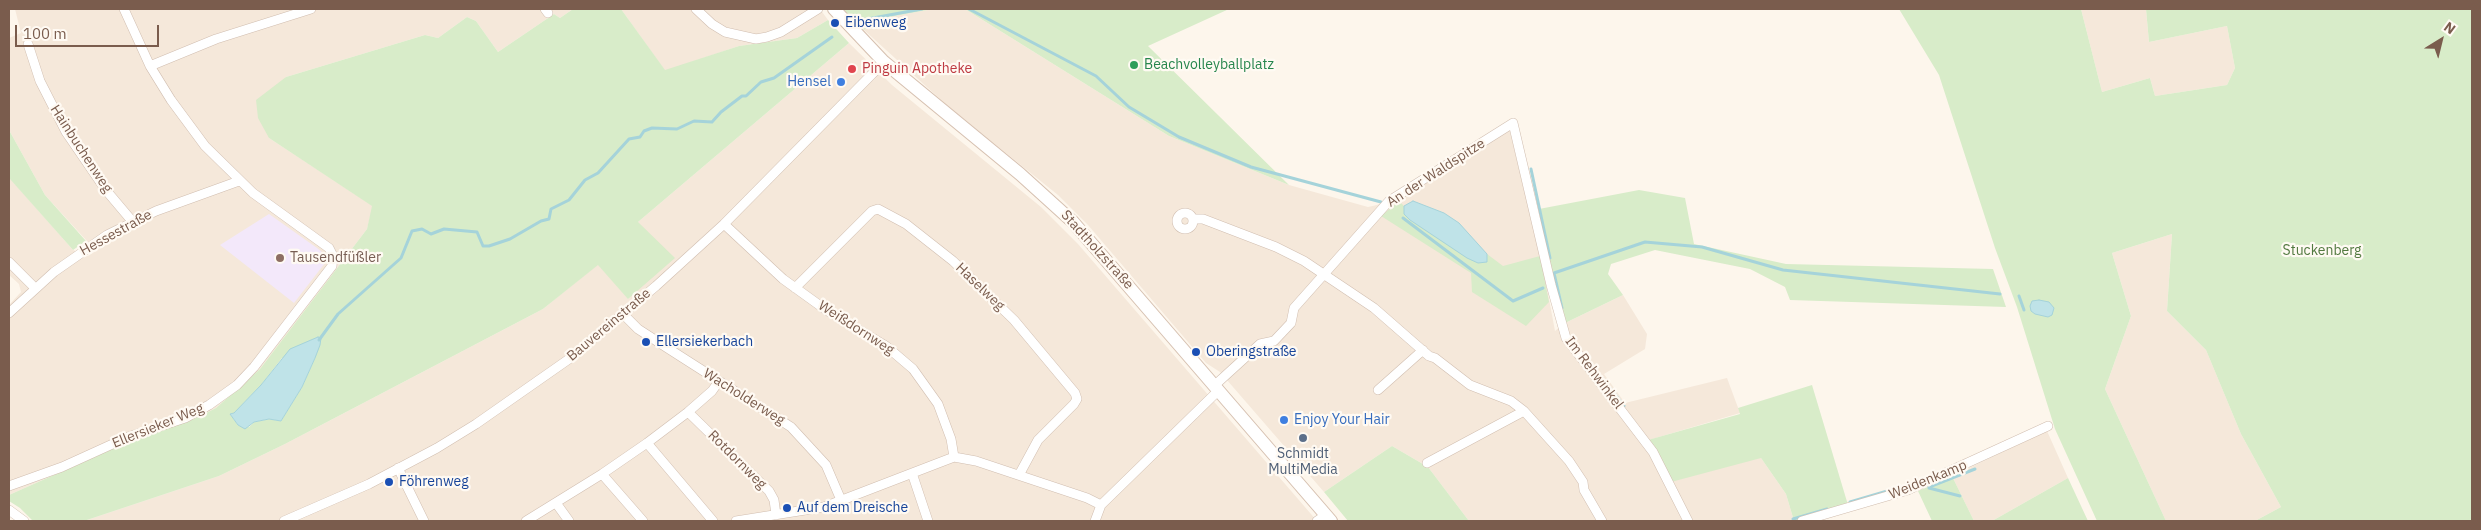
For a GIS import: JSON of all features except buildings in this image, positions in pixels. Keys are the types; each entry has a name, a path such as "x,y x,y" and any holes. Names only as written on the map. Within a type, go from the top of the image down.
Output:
{"street":[{"path":"124,9 150,66 187,123 205,146 239,181"},
{"path":"150,66 224,37 311,9"},
{"path":"696,9 712,24 725,32 756,39 767,38 781,32 818,9"},
{"name":"Stadtholzstraße","path":"834,9 884,62 1020,174 1067,216 1113,265 1325,519"},
{"name":"Hainbuchenweg","path":"28,44 40,81 66,132 105,189 132,221"},
{"name":"Bauvereinstraße","path":"284,521 369,484 476,424 517,397 569,358 623,314 724,224 884,62"},
{"name":"An der Waldspitze","path":"1217,388 1260,344 1274,340 1291,323 1294,308 1389,201 1514,123"},
{"name":"Im Rehwinkel","path":"1514,123 1563,332 1648,445 1688,521"},
{"name":"Hessestraße","path":"9,314 36,288 86,248 132,221 239,181"},
{"name":"Ellersieker Weg","path":"9,486 62,468 128,438 185,418 210,405 237,385 264,356 329,269 333,256 329,248 272,208 239,181"},
{"name":"Haselweg","path":"795,288 872,211 878,209 906,224 953,261 1014,320 1075,393 1077,399 1038,440 1019,475"},
{"path":"1193,219 1204,219 1276,247 1324,274 1394,324 1422,350 1470,385 1511,401 1524,411 1578,473 1584,482 1584,490 1602,521"},
{"name":"Weißdornweg","path":"724,224 766,265 795,288 886,346 913,369 938,404 951,439 954,457"},
{"path":"9,262 36,288"},
{"name":"Wacholderweg","path":"623,314 638,329 773,414 805,439 826,464 841,500"},
{"path":"1378,390 1422,350"},
{"path":"526,521 602,474 647,443 688,412 712,391 719,381"},
{"path":"1094,521 1101,505 1217,388"},
{"path":"1427,463 1524,411"},
{"name":"Rotdornweg","path":"688,412 769,491 774,500 776,515"},
{"name":"Weidenkamp","path":"1802,521 1908,490 2048,426"},
{"path":"647,443 713,521"},
{"path":"736,521 812,510 954,457 976,461 1019,475 1087,498 1101,505"},
{"path":"398,468 424,521"},
{"path":"912,472 928,521"},
{"path":"602,474 642,521"},
{"path":"556,503 569,521"},
{"path":"9,510 24,521"}],"shaded area":[{"path":"15,9 573,9 560,18 554,14 498,52 476,21 467,17 438,38 425,35 286,77 269,138 373,206 367,229 260,369 216,408 194,419 137,438 9,495 9,305 21,292 19,284 9,275 9,177 73,250 88,256 96,251 45,195 9,130 9,38 21,33"},
{"path":"621,9 820,9 828,20 797,38 739,46 665,71"},
{"path":"933,9 965,9 1169,136 1289,185 1368,207 1377,205 1508,124 1543,267 1555,331 1563,324 1623,295 1647,334 1645,349 1604,374 1625,403 1727,378 1740,413 1649,440 1761,458 1786,494 1794,521 1469,521 1428,467 1392,446 1324,492 1220,372 1206,363 1088,225 1058,195 950,108 864,30 877,19"},
{"path":"2081,9 2146,9 2149,42 2227,26 2235,68 2227,85 2155,96 2150,78 2102,92"},
{"path":"849,43 892,85 1041,207 1078,244 1317,521 84,521 219,476 285,444 543,309 598,264 629,299 638,222"},
{"name":"Tausendfüßler","path":"269,214 322,252 325,263 294,303 220,245"},
{"path":"2172,234 2167,311 2206,350 2241,434 2281,507 2255,521 2166,521 2105,389 2131,316 2112,253"},
{"path":"2047,431 2068,478 1992,521 1974,521 1952,476"}],"green space":[{"path":"573,9 621,9 665,70 739,46 797,38 828,20 849,43 638,222 675,258 628,299 598,265 543,309 285,444 219,476 84,521 33,521 20,508 9,501 9,495 137,438 194,419 216,408 260,369 367,229 372,206 269,138 258,118 256,100 286,77 425,35 438,38 467,17 476,21 498,52 554,14 560,18","holes":["282,358 315,358 302,387 281,421 269,419 254,422 249,427 238,425 230,414 234,413 261,385"]},
{"path":"843,9 933,9 878,19 864,30"},
{"path":"965,9 1229,9 1148,46 1289,185 1169,136"},
{"name":"Stuckenberg","path":"1899,9 2081,9 2102,92 2150,78 2155,96 2227,85 2235,68 2227,26 2149,42 2146,9 2472,9 2472,521 2255,521 2281,507 2241,434 2206,350 2167,311 2172,234 2112,253 2131,316 2105,389 2166,521 2097,521 2055,429 2017,307 1995,248 1939,75"},
{"path":"9,130 45,195 86,241 73,250 10,179"},
{"path":"1639,190 1685,198 1694,244 1786,264 1993,269 2006,307 1790,300 1785,287 1750,269 1655,250 1611,264 1608,274 1623,295 1563,324 1539,209"},
{"path":"1399,201 1404,206 1404,214 1410,220 1478,263 1487,262 1487,254 1503,266 1540,256 1549,302 1526,326 1472,292 1471,273 1381,216"},
{"path":"1812,385 1848,505 1794,521 1786,494 1761,458 1671,482 1648,440 1740,414 1738,408"},
{"path":"1392,446 1428,467 1469,521 1348,521 1324,492"},
{"path":"1952,476 1974,521 1932,521 1918,491"},
{"path":"2068,478 2088,521 1992,521"}],"water":[{"path":"1413,201 1444,213 1459,223 1487,254 1487,262 1478,263 1467,258 1410,220 1404,214 1404,206"},
{"path":"2032,301 2049,302 2054,308 2052,315 2048,317 2031,311"},
{"path":"318,337 321,338 320,345 315,358 302,387 281,421 269,419 254,422 245,429 238,425 230,414 234,413 261,385 290,349"}],"waterway":[{"name":"Ellersiekerbach","path":"862,20 922,9"},
{"path":"969,9 1096,76 1129,107 1179,137 1251,167 1381,202"},
{"name":"Ellersiekerbach","path":"319,340 338,314 401,258 412,231 422,229 431,234 444,229 477,232 483,246 489,246 510,239 541,221 549,219 551,209 569,200 585,180 598,173 629,139 640,137 644,131 652,128 677,129 694,121 712,122 721,112 742,96 746,96 761,82 774,78 832,37"},
{"path":"1531,169 1550,258"},
{"path":"1403,218 1513,301 1543,288"},
{"path":"1562,308 1554,273 1645,242 1702,247 1783,270 2000,294"},
{"path":"2019,296 2024,310"},
{"path":"1601,377 1624,406"},
{"path":"1929,487 1975,469"},
{"path":"1850,502 1911,484"},
{"path":"1929,488 1960,496"},
{"path":"1793,519 1827,509"}],"place":[{"name":"Eibenweg","path":"835,23"},
{"name":"Beachvolleyballplatz","path":"1134,65"},
{"name":"Pinguin Apotheke","path":"852,69"},
{"name":"Hensel","path":"841,82"},
{"name":"Tausendfüßler","path":"280,258"},
{"name":"Ellersiekerbach","path":"646,342"},
{"name":"Oberingstraße","path":"1196,352"},
{"name":"Enjoy Your Hair","path":"1284,420"},
{"name":"Schmidt MultiMedia","path":"1303,438"},
{"name":"Föhrenweg","path":"389,482"},
{"name":"Auf dem Dreische","path":"787,508"}]}
